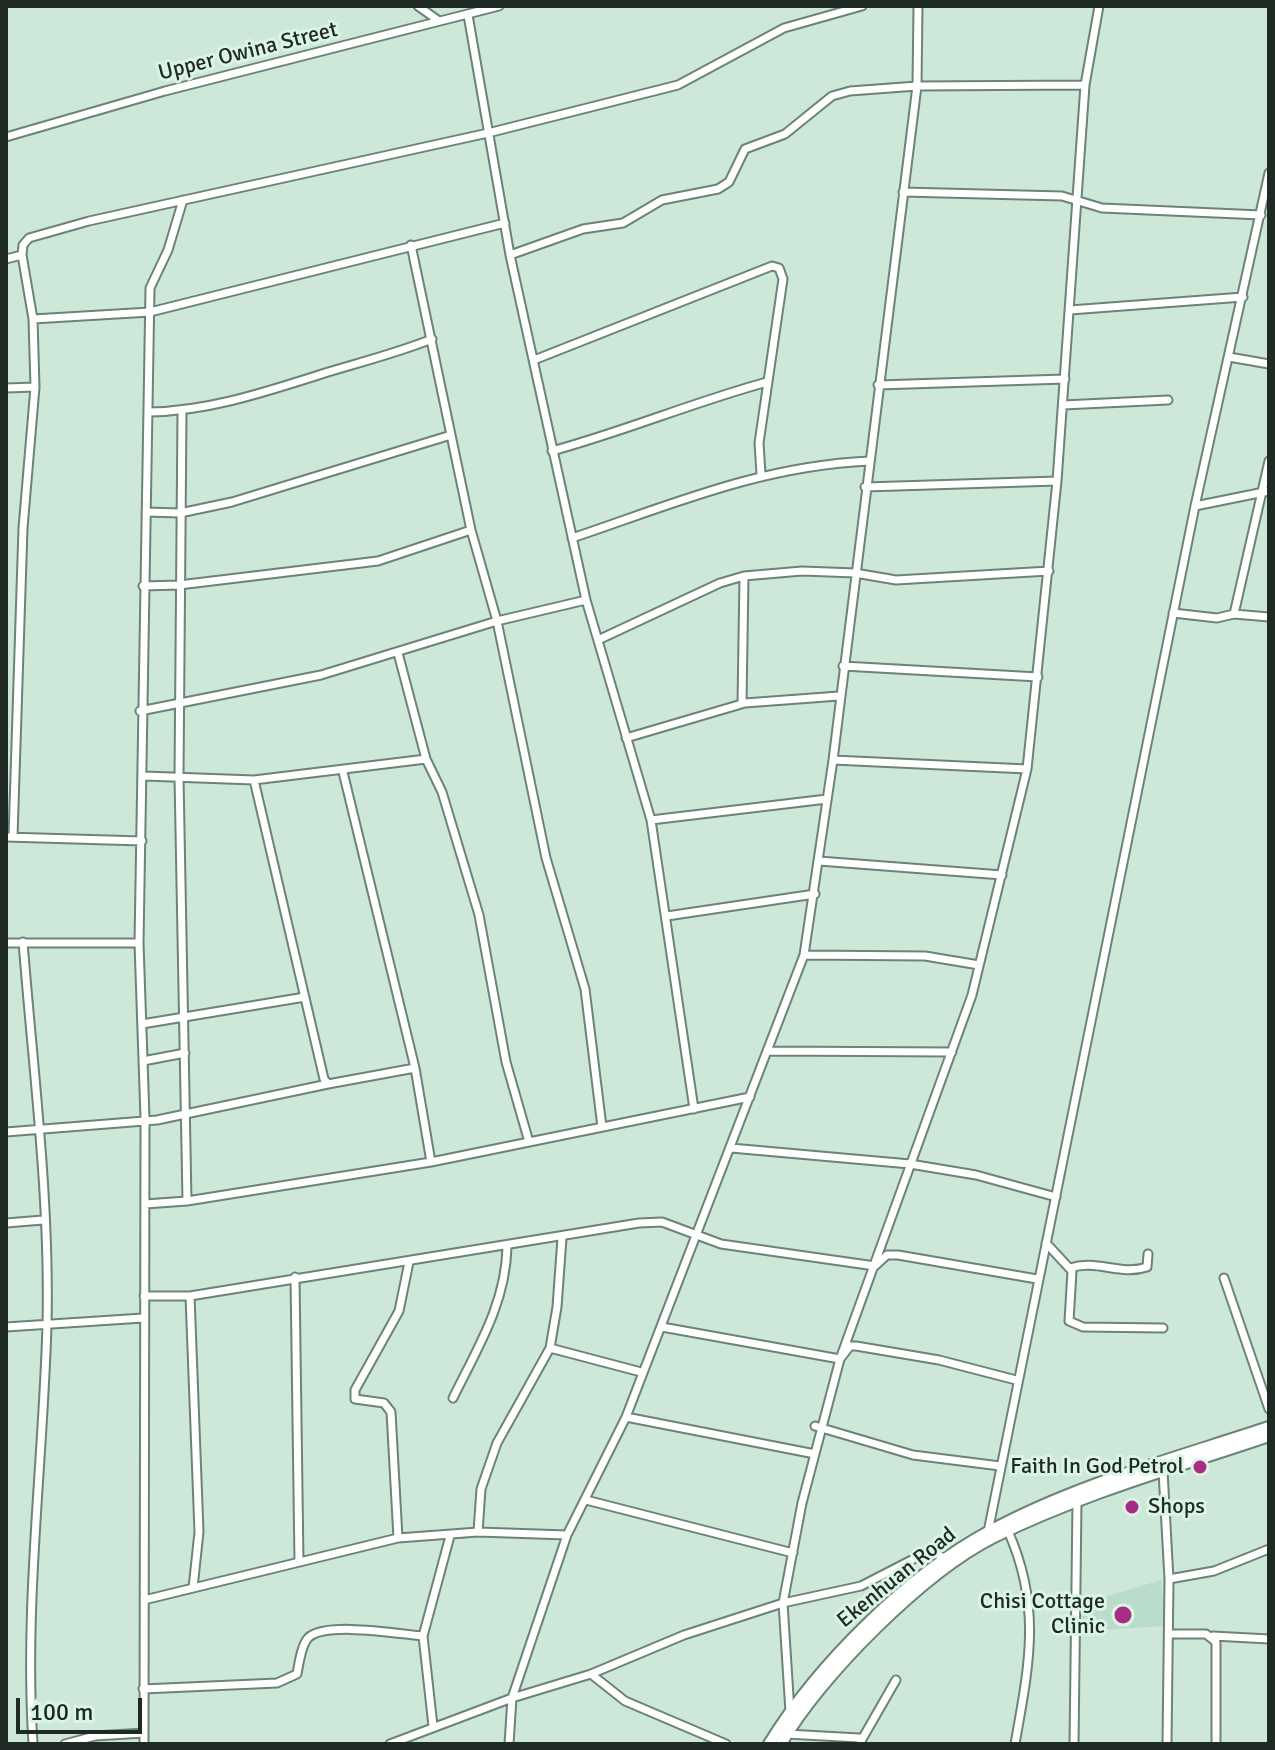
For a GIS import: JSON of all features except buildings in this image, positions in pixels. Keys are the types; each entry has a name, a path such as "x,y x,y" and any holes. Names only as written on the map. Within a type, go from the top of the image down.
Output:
{"main road":[{"name":"Ekenhuan Road","path":"769,1744 790,1712 855,1635 945,1559 988,1532 1074,1493 1269,1427"},
{"name":"Ekenhuan Road","path":"784,1739 818,1692 870,1634 947,1568 1008,1531 1077,1502 1269,1436"}],"street":[{"path":"418,6 442,22"},
{"path":"142,841 10,837 23,528 35,387 33,319 23,245 39,235 488,133 678,85 784,28 862,6"},
{"path":"509,1744 512,1698 567,1535 626,1417 804,955 833,760 917,86 918,6"},
{"path":"790,1712 783,1603 815,1454 840,1359 952,1052 979,965 1027,769 1057,481 1080,202 1085,85 1099,6"},
{"name":"Upper Owina Street","path":"6,137 165,91 494,7"},
{"path":"468,15 510,255 552,451 586,600 651,820 694,1109"},
{"path":"510,255 583,229 623,223 662,200 718,189 729,182 745,149 785,134 832,96 917,86 1085,85"},
{"path":"988,1532 1016,1380 1056,1197 1195,506 1269,173"},
{"path":"903,192 1062,196 1102,208 1261,215"},
{"path":"144,1744 145,1118 139,943 144,776 140,711 150,288 168,250 183,200"},
{"path":"33,319 150,312 505,223"},
{"path":"411,245 471,530 497,621 546,858 585,989 602,1127"},
{"path":"6,259 22,255"},
{"path":"534,360 772,266 779,268 783,279 759,443 761,474"},
{"path":"1070,310 1243,297"},
{"path":"149,412 182,411 253,396 432,339"},
{"path":"1229,357 1269,364"},
{"path":"878,385 1065,379"},
{"path":"552,451 617,434 714,396 767,382"},
{"path":"6,388 35,387"},
{"path":"1063,405 1168,400"},
{"path":"182,411 179,777 187,1201"},
{"path":"146,512 180,513 232,502 451,435"},
{"path":"572,538 761,474 827,463 869,461"},
{"path":"1234,614 1265,491 1269,461"},
{"path":"865,487 1057,481"},
{"path":"1195,506 1265,491"},
{"path":"143,586 179,585 378,561 471,530"},
{"path":"598,640 720,583 744,576 802,571 855,573 896,580 1049,571"},
{"path":"742,703 744,576"},
{"path":"140,711 321,675 497,621 586,600"},
{"path":"1173,613 1217,618 1234,614 1269,617"},
{"path":"398,653 426,759 442,792 479,915 506,1062 529,1142"},
{"path":"843,666 1038,677"},
{"path":"626,738 742,703 839,696"},
{"path":"144,776 254,780 343,772 426,759"},
{"path":"833,760 1027,769"},
{"path":"343,772 415,1068 431,1162"},
{"path":"254,780 328,1084"},
{"path":"651,820 827,799"},
{"path":"819,861 1002,875"},
{"path":"667,916 815,894"},
{"path":"23,942 38,1129 47,1323 28,1672 33,1744"},
{"path":"6,943 139,943"},
{"path":"804,955 925,956 979,965"},
{"path":"142,1024 305,997"},
{"path":"767,1051 952,1052"},
{"path":"143,1061 185,1053"},
{"path":"6,1132 145,1118 157,1120 415,1068"},
{"path":"145,1204 187,1201 431,1162 750,1097"},
{"path":"731,1148 910,1164 976,1175 1056,1197"},
{"path":"6,1223 43,1220"},
{"path":"144,1296 190,1296 295,1277 507,1247 639,1223 662,1222 721,1244 875,1266"},
{"path":"478,1532 481,1489 497,1443 550,1348 557,1307 562,1238"},
{"path":"1046,1243 1070,1268 1069,1321 1083,1327 1163,1328"},
{"path":"453,1398 501,1296 507,1277 507,1247"},
{"path":"1070,1268 1098,1263 1127,1271 1142,1269 1147,1267 1148,1254"},
{"path":"875,1266 887,1255 898,1255 1037,1279"},
{"path":"398,1538 391,1412 384,1403 355,1399 355,1390 399,1311 409,1262"},
{"path":"295,1277 299,1562"},
{"path":"1224,1278 1269,1409"},
{"path":"190,1296 199,1532 193,1588"},
{"path":"6,1327 143,1318"},
{"path":"662,1327 840,1359"},
{"path":"840,1359 850,1346 856,1346 939,1360 1016,1380"},
{"path":"550,1348 641,1372"},
{"path":"626,1417 815,1454"},
{"path":"815,1426 913,1455 1000,1466"},
{"path":"1163,1471 1169,1579 1167,1744"},
{"path":"586,1500 793,1553"},
{"path":"1074,1744 1077,1502"},
{"path":"1008,1531 1018,1554 1032,1618 1015,1744"},
{"path":"144,1600 398,1538 478,1532 567,1535"},
{"path":"433,1726 423,1636 450,1536"},
{"path":"1169,1579 1214,1571 1269,1549"},
{"path":"390,1744 512,1698 591,1674 684,1635 783,1603 861,1586 931,1550 945,1559"},
{"path":"143,1689 277,1683 297,1674 305,1641 314,1634 333,1629 423,1636"},
{"path":"1169,1634 1269,1639"},
{"path":"1213,1636 1217,1646 1216,1744"},
{"path":"591,1674 625,1701 726,1744"},
{"path":"784,1739 862,1742 896,1680"},
{"path":"65,1744 95,1736 144,1733"}],"shaded area":[{"name":"Chisi Cottage Clinic","path":"1161,1580 1166,1626 1082,1631 1082,1604"}],"place":[{"name":"Faith In God Petrol","path":"1200,1467"},
{"name":"Shops","path":"1132,1507"},
{"name":"Chisi Cottage Clinic","path":"1123,1615"}]}
